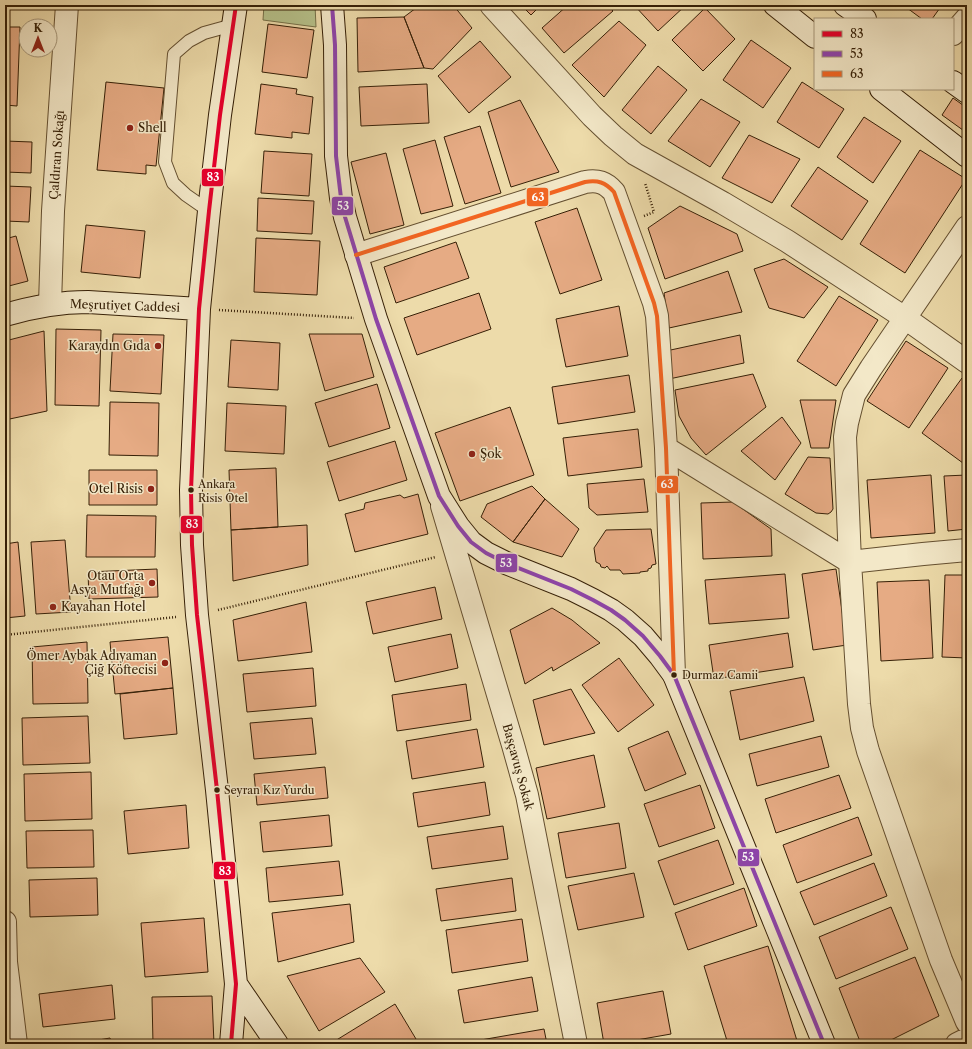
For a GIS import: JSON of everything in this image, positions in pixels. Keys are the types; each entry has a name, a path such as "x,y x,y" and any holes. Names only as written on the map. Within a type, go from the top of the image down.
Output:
{"street":[{"name":"Çaldıran Sokağı","path":"50,304 53,211 67,5"},
{"path":"332,5 336,156 342,204 376,319 439,496 458,526 471,542 499,560 571,589 594,600 610,610 625,620 643,636 674,675 824,1044"},
{"path":"491,5 592,116 635,154 787,241 905,318 967,362"},
{"path":"774,5 814,36"},
{"path":"845,5 864,18"},
{"path":"231,1044 236,984 217,790 197,615 192,545 191,490 199,309 208,211 234,15"},
{"path":"954,33 967,18"},
{"path":"954,83 967,92"},
{"path":"891,92 967,156"},
{"path":"356,255 585,182 602,182 614,192 654,304 658,328 666,448 674,675"},
{"path":"967,227 854,395 845,436 850,562 859,704 862,728 941,960 967,1022"},
{"name":"Meşrutiyet Caddesi","path":"5,315 50,304 73,302 199,309"},
{"path":"666,448 850,562 967,550"},
{"name":"Başçavuş Sokak","path":"439,496 527,795 576,1044"},
{"path":"5,922 6,962 16,1044"},
{"path":"236,984 277,1044"},
{"path":"957,1044 967,1039"}],"lane":[{"path":"208,211 186,195 173,182 165,162 174,54 189,41 234,15"}],"path":[{"path":"635,154 654,212 643,216"},
{"path":"199,309 376,319"},
{"path":"5,635 197,615 456,552"}],"green space":[{"path":"264,5 315,5 316,27 263,20"}],"building":[{"path":"420,5 453,5 472,28 433,69 424,68 404,17"},
{"path":"521,5 541,5 531,15"},
{"path":"568,5 607,5 613,11 564,53 542,28"},
{"path":"634,5 686,5 658,31"},
{"path":"903,5 942,5 933,18 921,18"},
{"path":"705,8 735,39 703,71 672,40"},
{"path":"404,17 424,68 358,72 357,18"},
{"path":"619,21 646,45 604,97 572,65"},
{"path":"268,24 314,30 307,78 262,72"},
{"path":"5,27 18,27 19,58 17,106 5,105"},
{"path":"751,40 791,68 763,108 723,80"},
{"path":"480,41 511,77 469,113 438,76"},
{"path":"658,66 687,90 651,134 622,110"},
{"path":"106,82 164,88 156,166 146,165 146,174 97,170"},
{"path":"802,82 844,109 819,148 777,122"},
{"path":"261,84 297,89 296,94 313,97 309,134 292,132 292,138 255,134"},
{"path":"427,84 429,123 361,126 359,87"},
{"path":"953,98 967,108 967,133 942,115"},
{"path":"701,99 740,122 710,167 668,141"},
{"path":"520,100 559,172 511,187 488,112"},
{"path":"864,117 901,141 873,183 837,157"},
{"path":"480,126 501,193 465,204 444,137"},
{"path":"749,135 800,159 772,203 722,178"},
{"path":"435,140 453,206 421,214 403,149"},
{"path":"5,141 32,142 31,173 5,172"},
{"path":"920,150 966,179 905,273 860,244"},
{"path":"264,151 312,154 309,196 261,193"},
{"path":"386,153 404,225 370,234 351,162"},
{"path":"818,167 868,201 842,240 791,206"},
{"path":"5,186 31,187 29,222 5,221"},
{"path":"258,198 314,201 312,234 257,231"},
{"path":"680,206 737,234 743,251 665,279 648,228"},
{"path":"577,208 602,280 560,294 535,222"},
{"path":"86,225 145,231 140,278 81,272"},
{"path":"16,236 28,281 5,287 5,239"},
{"path":"256,238 320,241 317,295 254,292"},
{"path":"456,242 469,278 396,303 384,267"},
{"path":"784,259 828,287 804,318 769,308 754,269"},
{"path":"728,271 742,312 669,328 664,293"},
{"path":"479,293 491,329 417,355 404,318"},
{"path":"839,296 878,320 836,386 797,361"},
{"path":"619,306 628,356 566,367 556,319"},
{"path":"56,329 101,330 99,406 55,405"},
{"path":"44,331 47,411 5,420 5,341"},
{"path":"113,334 164,335 161,394 110,391"},
{"path":"309,334 362,334 374,377 325,391"},
{"path":"740,335 744,363 669,379 666,351"},
{"path":"231,340 280,343 278,390 228,387"},
{"path":"906,341 948,368 909,428 867,401"},
{"path":"753,374 766,407 706,455 691,438 679,416 675,390"},
{"path":"629,375 635,412 558,424 552,387"},
{"path":"962,378 967,382 967,466 922,433"},
{"path":"377,384 390,428 329,447 315,403"},
{"path":"800,400 836,400 829,448 811,448"},
{"path":"110,402 159,403 158,456 109,455"},
{"path":"227,403 286,406 284,454 225,451"},
{"path":"510,407 534,475 460,501 435,433"},
{"path":"782,417 801,443 775,480 741,451"},
{"path":"638,429 642,467 568,476 563,438"},
{"path":"395,441 407,480 339,501 327,462"},
{"path":"808,457 830,458 833,509 828,514 816,513 785,494"},
{"path":"276,468 278,527 231,530 229,470"},
{"path":"89,470 157,470 157,505 89,505"},
{"path":"931,475 935,533 871,538 867,480"},
{"path":"967,475 967,529 948,531 944,476"},
{"path":"644,479 648,512 597,515 589,508 587,484"},
{"path":"532,486 545,499 513,542 481,517 487,504"},
{"path":"418,494 428,534 355,552 345,514 364,509 365,503 400,495 404,498"},
{"path":"545,499 579,529 562,557 513,542"},
{"path":"733,502 771,529 772,556 703,559 701,503"},
{"path":"87,515 156,516 155,557 86,557"},
{"path":"307,525 308,565 233,581 231,530"},
{"path":"651,529 656,564 652,565 648,571 623,574 620,570 610,570 607,566 605,568 601,567 600,564 596,562 594,548 606,530"},
{"path":"65,540 71,612 36,614 31,542"},
{"path":"18,542 25,616 5,618 5,544"},
{"path":"157,569 158,597 89,599 88,572"},
{"path":"836,569 847,645 813,650 802,574"},
{"path":"785,574 789,618 709,624 705,580"},
{"path":"945,575 967,575 967,658 942,657"},
{"path":"929,580 933,658 881,661 877,582"},
{"path":"435,587 442,619 373,634 366,602"},
{"path":"306,602 312,652 238,661 233,620"},
{"path":"552,608 572,620 600,643 553,671 552,667 525,684 510,630"},
{"path":"788,633 793,667 714,679 709,645"},
{"path":"451,634 458,668 395,682 388,647"},
{"path":"168,637 173,688 115,694 110,642"},
{"path":"87,642 88,703 33,704 32,647"},
{"path":"619,658 654,705 618,732 582,685"},
{"path":"313,668 316,706 247,712 243,674"},
{"path":"804,677 814,721 740,740 730,691"},
{"path":"466,684 471,720 397,731 392,695"},
{"path":"173,688 177,734 124,739 120,694"},
{"path":"571,689 595,733 544,745 533,700"},
{"path":"88,716 90,763 23,765 22,718"},
{"path":"312,718 316,754 254,759 250,723"},
{"path":"477,729 484,767 412,779 406,741"},
{"path":"668,731 686,774 645,791 628,748"},
{"path":"821,736 829,767 757,786 749,754"},
{"path":"594,755 605,807 547,819 536,768"},
{"path":"325,767 328,798 257,805 254,774"},
{"path":"91,772 92,819 25,821 24,774"},
{"path":"839,775 851,808 776,833 765,799"},
{"path":"485,782 490,815 418,827 413,793"},
{"path":"700,785 715,828 659,847 644,804"},
{"path":"186,805 189,848 128,854 124,811"},
{"path":"329,815 332,846 263,852 260,822"},
{"path":"858,817 872,855 797,883 783,845"},
{"path":"619,823 626,868 566,878 558,833"},
{"path":"503,826 508,859 432,869 427,837"},
{"path":"93,830 94,867 27,868 26,831"},
{"path":"718,840 734,884 674,905 658,861"},
{"path":"339,861 343,895 269,902 266,868"},
{"path":"874,863 887,896 814,925 800,892"},
{"path":"634,873 644,917 578,930 568,886"},
{"path":"97,878 98,915 30,917 29,880"},
{"path":"512,878 516,911 441,921 436,889"},
{"path":"744,888 757,926 688,950 675,913"},
{"path":"350,904 354,942 278,962 272,913"},
{"path":"891,907 908,949 836,979 819,937"},
{"path":"204,918 208,972 145,977 141,923"},
{"path":"522,919 528,961 452,973 446,930"},
{"path":"768,946 798,1044 728,1044 704,966"},
{"path":"915,957 939,1016 883,1044 861,1044 839,988"},
{"path":"360,958 385,992 319,1031 287,976"},
{"path":"532,977 538,1011 464,1023 458,990"},
{"path":"112,985 115,1019 43,1027 39,994"},
{"path":"663,991 671,1034 614,1044 604,1044 597,1003"},
{"path":"212,996 214,1044 153,1044 152,997"},
{"path":"395,1004 416,1039 408,1044 330,1044"},
{"path":"544,1029 547,1044 476,1044 475,1041"},
{"path":"110,1038 112,1044 76,1044"}],"transit line":[{"name":"83","path":"231,1044 236,984 217,790 197,615 192,545 191,490 199,309 220,115 236,5"},
{"name":"53","path":"332,5 335,45 336,156 345,217 376,319 439,496 458,526 471,542 486,553 506,563 571,589 611,610 643,636 674,675 824,1044"},
{"name":"63","path":"356,255 585,182 601,182 614,192 654,303 657,316 666,448 674,675"}],"place":[{"name":"Shell","path":"130,128"},
{"name":"Karaydın Gıda","path":"158,346"},
{"name":"Şok","path":"472,454"},
{"name":"Otel Risis","path":"151,489"},
{"name":"Ankara Risis Otel","path":"191,490"},
{"name":"Otau Orta Asya Mutfağı","path":"152,583"},
{"name":"Kayahan Hotel","path":"53,607"},
{"name":"Ömer Aybak Adıyaman Çiğ Köftecisi","path":"165,663"},
{"name":"Durmaz Camii","path":"674,675"},
{"name":"Seyran Kız Yurdu","path":"217,790"}]}
